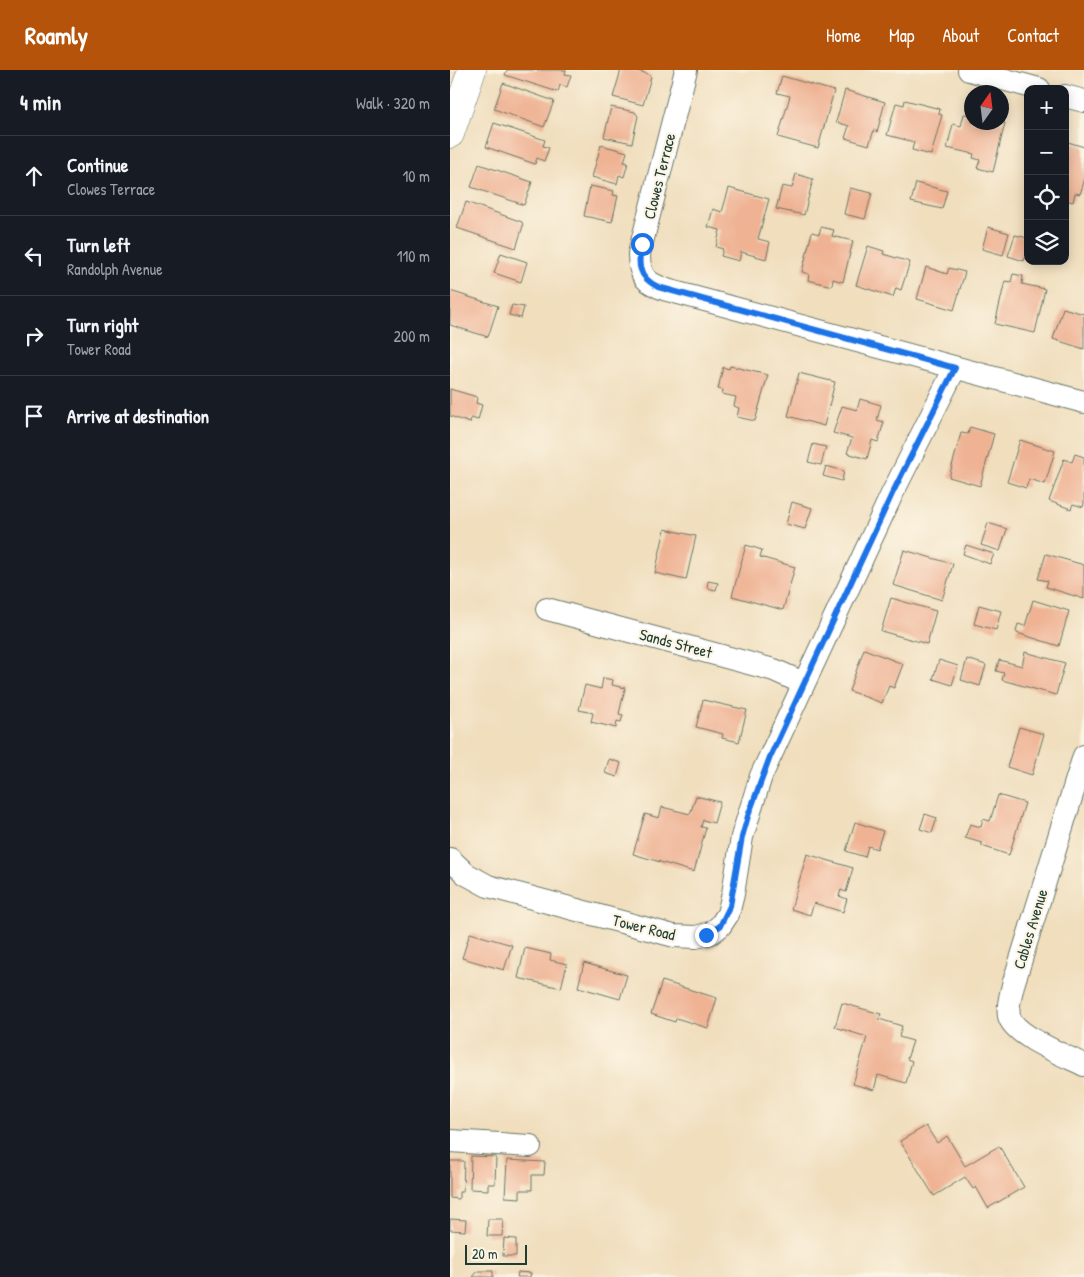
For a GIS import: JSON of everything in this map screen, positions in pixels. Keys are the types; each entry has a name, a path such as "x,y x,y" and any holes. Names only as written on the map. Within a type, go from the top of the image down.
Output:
{"street":[{"path":"450,134 472,70"},
{"name":"Clowes Terrace","path":"686,70 639,254 640,270 647,280 667,290 955,368"},
{"path":"969,70 1024,85"},
{"path":"1069,97 1084,101"},
{"path":"955,368 1084,402"},
{"name":"Tower Road","path":"450,859 457,867 476,881 505,892 674,936 696,937 711,933 720,926 728,914 742,837 755,794 803,683 892,494 955,368"},
{"name":"Sands Street","path":"547,609 774,670 803,683"},
{"name":"Cables Avenue","path":"1084,756 1013,985 1008,1010 1010,1018 1020,1032 1084,1065"},
{"path":"450,1141 530,1146"}],"building":[{"path":"507,70 566,70 565,74 571,75 567,87 560,85 558,92 505,75"},
{"path":"621,70 634,70 648,74 651,77 643,105 613,97"},
{"path":"782,76 834,91 818,148 778,137 790,96 777,93"},
{"path":"503,83 554,101 544,127 494,109"},
{"path":"845,90 885,102 877,132 874,130 869,145 845,138 849,126 836,122"},
{"path":"905,100 940,109 939,114 942,115 931,155 912,150 914,142 887,135 896,103 904,105"},
{"path":"611,107 635,112 638,116 632,143 604,137"},
{"path":"964,114 964,130 1003,130 993,172 977,168 980,160 973,158 974,154 947,148 953,124 961,126"},
{"path":"494,123 545,140 543,146 549,148 544,161 537,158 535,164 486,147"},
{"path":"1069,142 1084,147 1084,182 1080,194 1075,193 1073,202 1069,201"},
{"path":"601,145 627,152 624,162 628,163 624,177 619,175 617,184 592,177"},
{"path":"479,164 532,182 524,205 471,187"},
{"path":"796,174 813,179 804,215 776,209 782,186 792,188"},
{"path":"916,183 947,191 942,209 911,202"},
{"path":"590,186 614,191 613,195 618,196 612,222 584,216"},
{"path":"729,188 769,199 758,239 770,242 766,259 741,252 739,261 721,256 723,249 716,247 720,230 708,227 713,209 722,212"},
{"path":"850,188 872,193 865,219 844,214"},
{"path":"466,202 522,222 523,226 516,248 457,228"},
{"path":"821,227 834,230 832,236 853,241 843,282 833,279 832,286 808,280 809,274 802,272 812,232 819,234"},
{"path":"988,227 1009,233 1003,255 982,249"},
{"path":"1015,235 1024,237 1024,261 1008,256"},
{"path":"868,246 884,251 883,254 910,262 901,290 896,288 893,297 856,285"},
{"path":"501,253 527,262 521,282 494,273"},
{"path":"926,267 947,274 949,268 965,272 954,310 917,299"},
{"path":"1013,274 1023,276 1022,284 1045,289 1035,333 995,324 1005,281 1011,282"},
{"path":"450,291 498,306 488,337 450,325"},
{"path":"512,305 524,307 521,318 509,315"},
{"path":"1063,308 1084,314 1084,349 1053,339"},
{"path":"730,366 768,375 755,421 737,417 739,408 734,406 736,397 722,394 723,390 718,389 723,367 729,369"},
{"path":"799,373 835,382 824,426 788,416"},
{"path":"450,389 477,397 476,403 482,405 478,420 471,418 470,423 450,416"},
{"path":"860,399 881,405 877,420 884,422 878,442 872,440 867,459 847,453 852,438 833,433 842,406 857,410"},
{"path":"970,427 994,434 980,486 949,477 961,433 968,434"},
{"path":"1020,440 1055,451 1045,484 1029,479 1026,488 1007,482"},
{"path":"813,444 826,447 821,465 808,462"},
{"path":"1075,454 1084,457 1084,504 1083,507 1073,504 1071,509 1049,501 1064,459 1072,462"},
{"path":"826,466 844,471 842,481 823,476"},
{"path":"792,502 812,508 805,529 786,524"},
{"path":"988,523 1007,529 1000,551 981,545"},
{"path":"665,529 696,536 686,580 655,573"},
{"path":"746,545 762,550 760,557 795,567 783,610 732,596"},
{"path":"966,545 994,554 990,564 963,554"},
{"path":"904,550 953,564 942,600 893,585"},
{"path":"1046,554 1084,565 1084,599 1046,587 1048,581 1038,579"},
{"path":"708,581 718,583 716,590 707,588"},
{"path":"891,598 936,611 927,644 881,631"},
{"path":"1033,600 1069,611 1059,646 1017,633 1018,624 1025,626"},
{"path":"979,605 1001,611 996,630 974,624"},
{"path":"864,649 903,664 894,688 889,686 882,703 849,691"},
{"path":"1025,652 1065,663 1056,695 1002,680 1004,673 996,671 999,660 1022,666"},
{"path":"967,659 986,665 980,686 961,680"},
{"path":"939,660 958,666 952,685 933,679"},
{"path":"603,678 613,680 612,685 625,688 619,714 623,715 621,722 617,721 616,728 591,722 593,713 579,710 585,685 601,689"},
{"path":"703,700 747,710 739,742 722,738 723,734 696,727"},
{"path":"1019,727 1044,734 1032,775 1007,767"},
{"path":"609,759 621,763 617,777 605,773"},
{"path":"998,795 1025,803 1009,855 965,838 970,824 981,827 983,819 990,821"},
{"path":"696,796 720,802 714,823 703,820 701,827 706,828 694,872 633,854 645,814 659,818 662,807 690,814"},
{"path":"925,814 937,818 932,833 920,829"},
{"path":"855,822 883,831 877,849 868,846 865,857 846,851"},
{"path":"807,854 853,868 846,892 841,890 839,896 847,899 843,912 814,903 810,915 791,909"},
{"path":"470,933 512,945 504,970 462,958"},
{"path":"525,948 551,954 550,960 567,964 561,988 518,978"},
{"path":"584,963 627,975 620,999 578,987"},
{"path":"662,981 717,998 708,1028 676,1018 675,1022 651,1014"},
{"path":"842,1003 881,1014 879,1019 902,1026 899,1037 913,1041 907,1059 912,1061 906,1083 878,1075 874,1090 853,1084 867,1037 835,1027"},
{"path":"926,1126 937,1143 947,1136 965,1166 999,1146 1024,1187 988,1208 976,1187 973,1189 965,1177 934,1196 900,1141"},
{"path":"471,1156 496,1157 495,1184 488,1184 488,1190 470,1189"},
{"path":"507,1160 545,1162 544,1175 532,1175 532,1190 520,1190 520,1198 505,1197"},
{"path":"450,1161 464,1161 463,1192 459,1192 459,1199 450,1198"},
{"path":"450,1219 466,1220 465,1231 450,1230"},
{"path":"488,1219 503,1219 502,1236 487,1236"},
{"path":"504,1238 516,1239 516,1256 503,1256"},
{"path":"478,1271 493,1271 493,1277 473,1277"},
{"path":"518,1272 531,1273 530,1277 517,1277"}],"route":[{"path":"642,244 639,254 640,270 647,280 658,287 955,368 892,494 761,776 742,837 728,914 720,926 706,935"}]}
